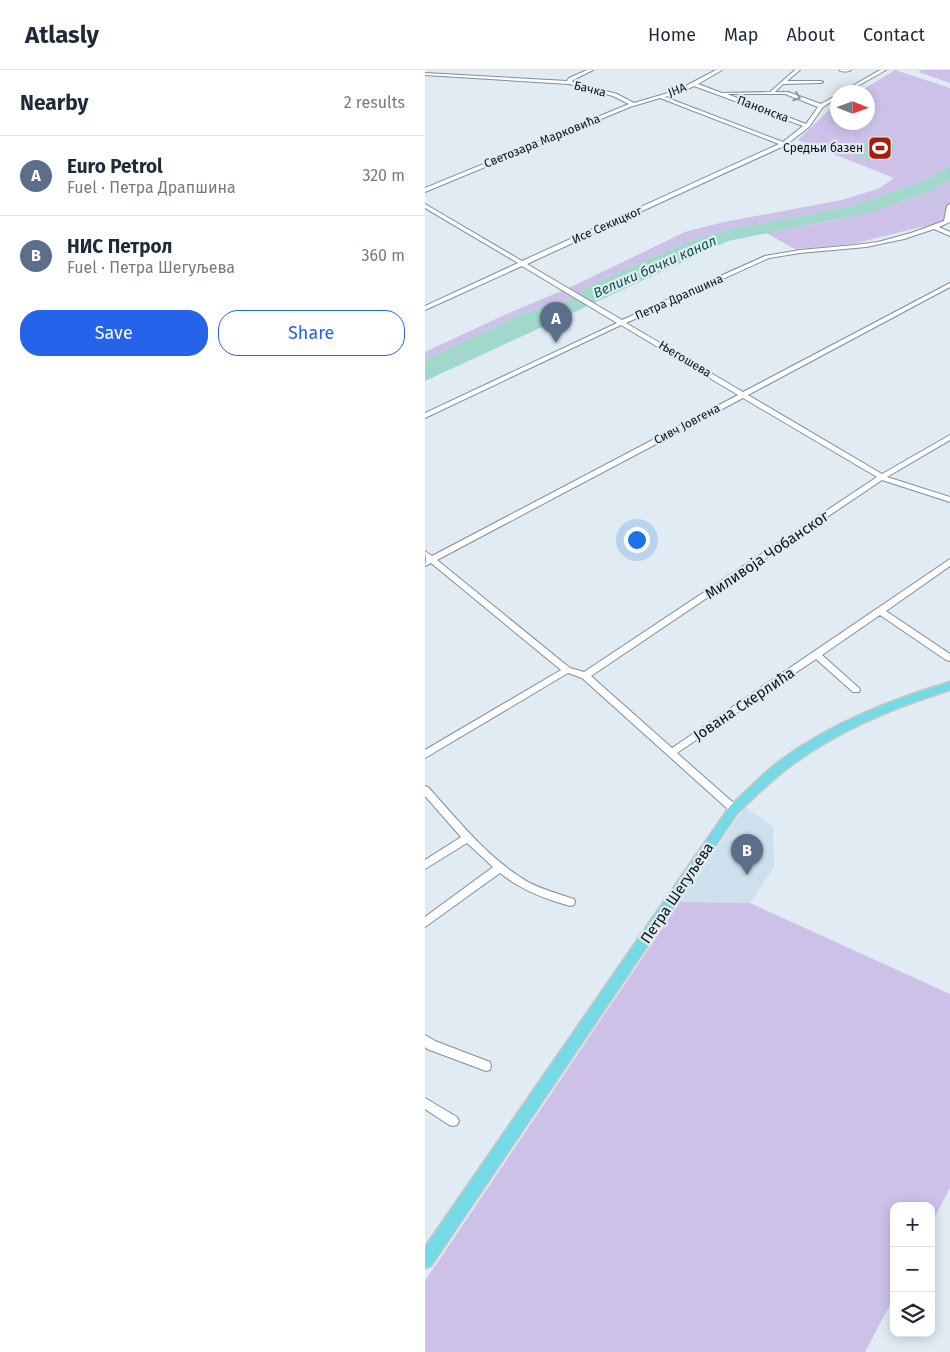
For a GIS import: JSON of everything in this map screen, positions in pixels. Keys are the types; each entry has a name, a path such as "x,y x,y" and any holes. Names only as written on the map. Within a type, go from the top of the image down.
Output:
{"main road":[{"name":"Петра Шегуљева","path":"425,1260 735,809 784,764 820,740 867,715 950,686"}],"street":[{"path":"569,83 571,79 591,70"},
{"name":"ЈНА","path":"661,96 677,92 719,70"},
{"name":"Панонска","path":"772,92 798,70"},
{"path":"841,70 849,70"},
{"path":"857,85 884,70"},
{"name":"Бачка","path":"425,74 569,83 615,95 633,104"},
{"path":"782,83 821,82"},
{"name":"Панонска","path":"694,84 807,126"},
{"name":"Панонска","path":"719,93 772,92 790,94 821,106"},
{"path":"661,96 786,143"},
{"name":"Светозара Марковића","path":"425,190 633,104 661,96"},
{"name":"Панонска","path":"786,143 807,126 821,106 830,100"},
{"name":"Исе Секицког","path":"425,308 786,143"},
{"name":"Његошева","path":"425,206 883,478 950,500"},
{"name":"Петра Драпшина","path":"425,416 623,322 767,257 856,246 934,227 947,222 950,206"},
{"path":"934,227 950,234"},
{"name":"Сивч Јовгена","path":"427,559 950,284"},
{"name":"Миливоја Чобанског","path":"585,676 891,471 950,437"},
{"path":"427,559 567,670 585,676 735,809"},
{"name":"Јована Скерлића","path":"671,753 950,562"},
{"path":"880,611 949,658"},
{"path":"816,655 856,690"},
{"path":"425,754 567,670"},
{"path":"425,790 467,838 499,868 556,899 570,902"},
{"path":"425,865 467,838"},
{"path":"425,923 499,868"},
{"path":"425,1040 431,1045 486,1066"},
{"path":"425,1103 453,1121"}],"shaded area":[{"path":"895,70 950,88 950,166 924,181 851,206 721,231 690,241 594,283 570,300 524,313 425,360 425,352 573,286 685,232 724,222 842,200 880,188 894,178 798,140 830,109 830,130 875,130 875,85 870,85"},
{"path":"922,70 950,70 950,83 918,72"},
{"path":"950,180 950,217 937,223 853,244 795,249 766,233 883,208 928,191"},
{"path":"745,807 773,827 774,867 750,903 680,902"},
{"path":"680,902 750,903 950,994 950,1188 935,1216 935,1202 890,1202 890,1305 865,1352 425,1352 425,1281"}],"water":[{"name":"Средњи базен","path":"885,141 898,146 883,155 861,145 866,143 876,146"},
{"path":"848,144 880,156 873,161 840,149"},
{"name":"Велики бачки канал","path":"950,166 950,180 932,190 873,212 728,241 425,381 425,360 524,313 570,300 594,283 690,241 721,231 851,206 924,181"}],"waterway":[{"path":"916,195 946,203"}],"place":[{"name":"Средњи базен","path":"880,148"},
{"name":"Euro Petrol","path":"556,343"},
{"name":"НИС Петрол","path":"747,875"}]}
